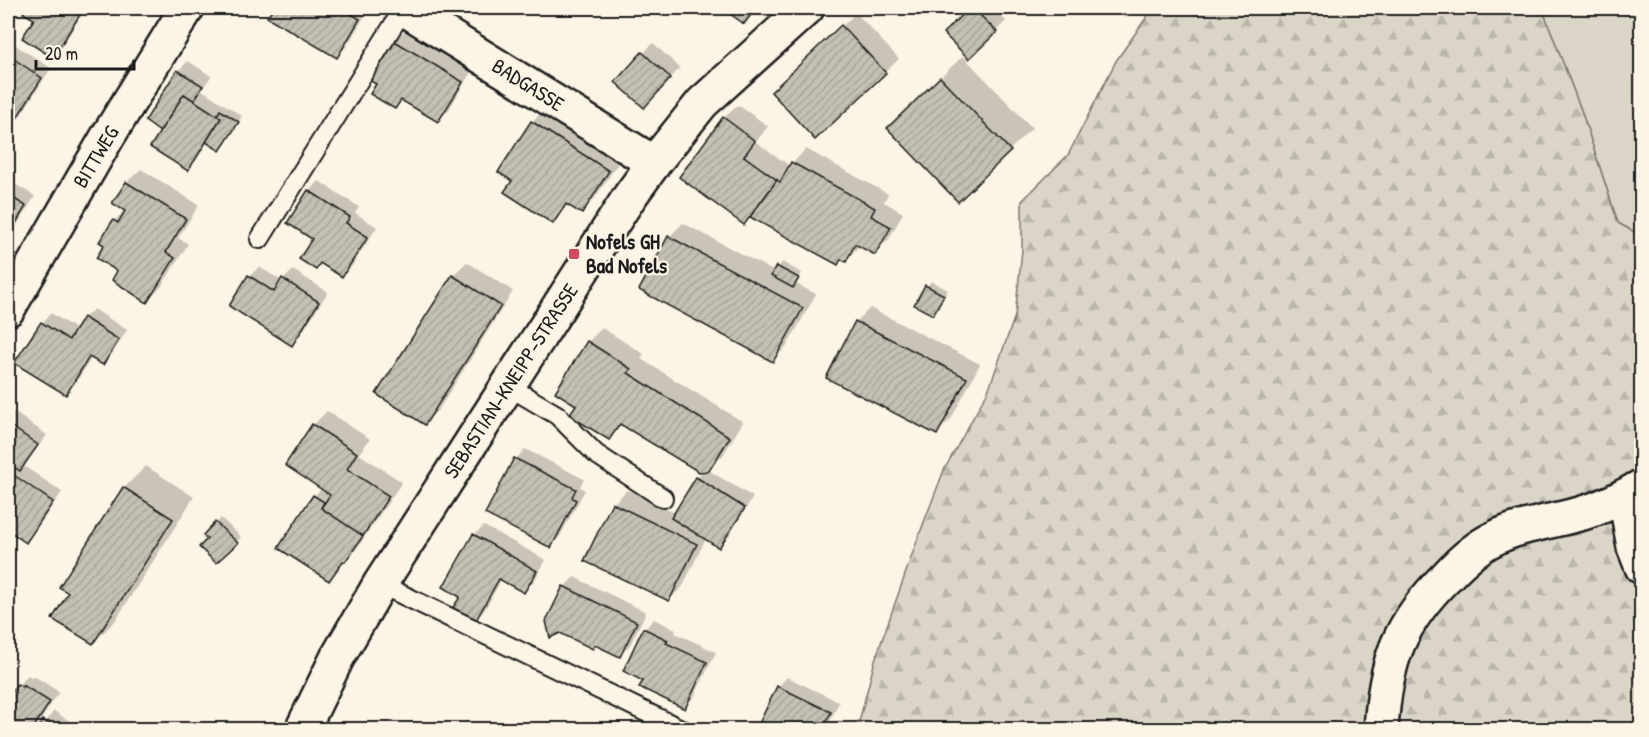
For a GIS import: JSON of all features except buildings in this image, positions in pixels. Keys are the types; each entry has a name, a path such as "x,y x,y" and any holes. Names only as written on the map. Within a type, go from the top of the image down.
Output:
{"street":[{"name":"BITTWEG","path":"8,309 108,136 187,8"},
{"name":"BADGASSE","path":"403,8 654,163"},
{"name":"SEBASTIAN-KNEIPP-STRASSE","path":"302,729 338,658 380,584 654,163 702,103 807,8"},
{"path":"1381,729 1383,695 1392,656 1405,627 1430,592 1461,562 1495,538 1586,512 1633,491 1634,547 1641,567"}],"lane":[{"path":"260,239 403,8"},
{"path":"508,386 557,415 596,454 663,498"},
{"path":"380,584 683,729"}],"green space":[{"path":"1153,8 1542,8 1581,110 1618,223 1641,236 1641,471 1635,577 1641,585 1641,729 857,730 875,660 918,538 944,470 988,391 1015,316 1022,250 1022,201 1068,155 1116,61"},
{"path":"1542,8 1641,8 1641,236 1618,223 1581,110"}],"place":[{"name":"Nofels GH Bad Nofels","path":"574,254"}]}
